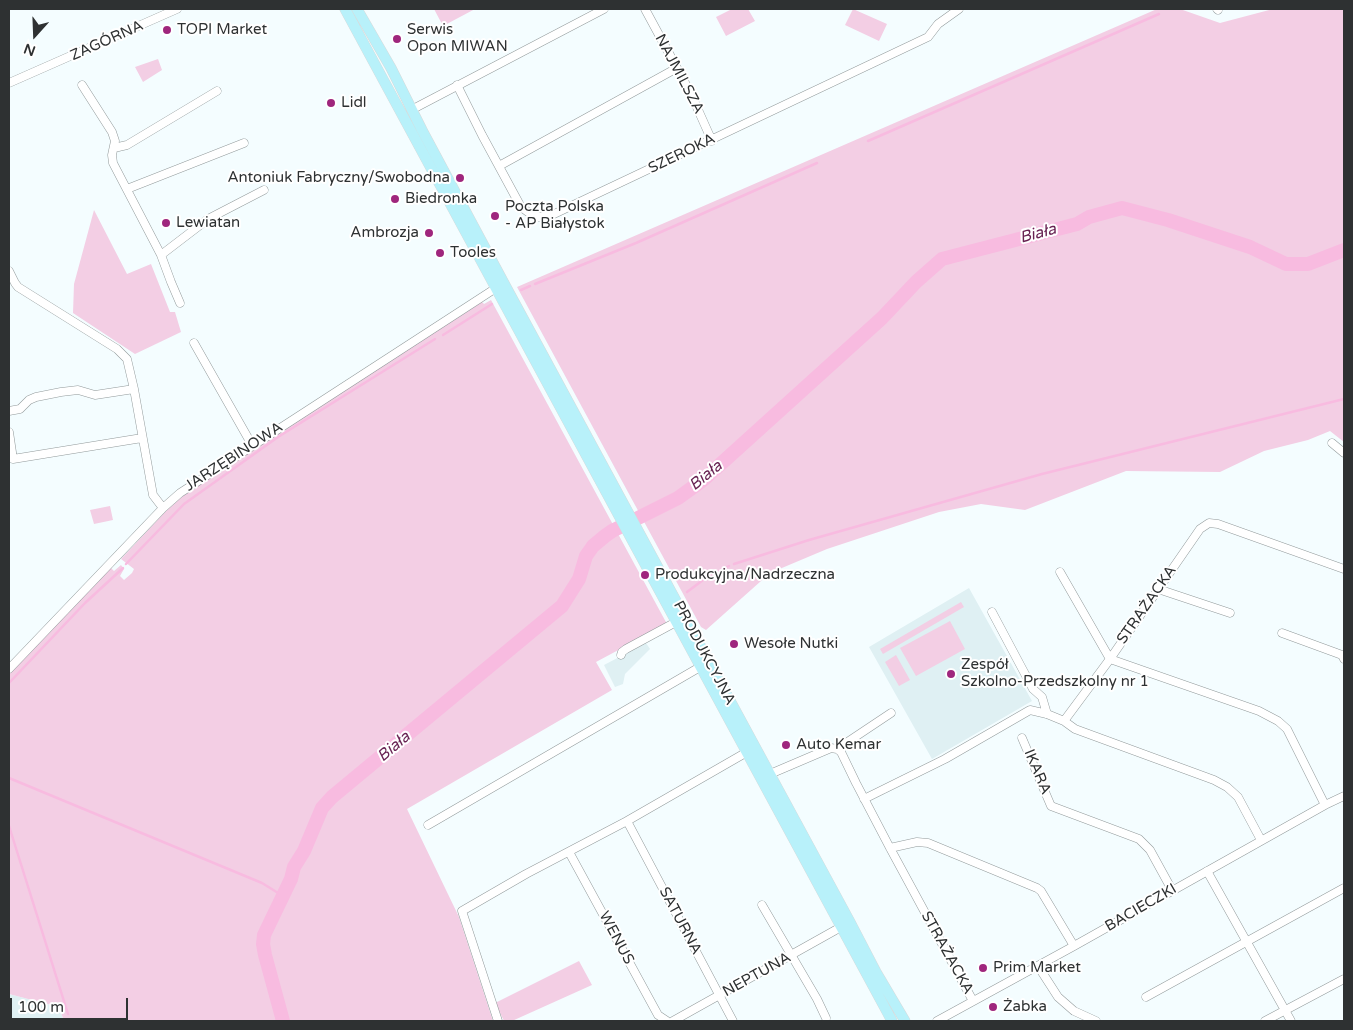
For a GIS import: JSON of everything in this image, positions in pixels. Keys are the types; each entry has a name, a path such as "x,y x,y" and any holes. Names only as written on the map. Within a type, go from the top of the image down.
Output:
{"main road":[{"path":"345,9 402,116 500,286"},
{"path":"357,9 413,109 500,286"},
{"path":"402,116 413,109"},
{"name":"PRODUKCYJNA","path":"500,286 621,510 770,774 876,972 905,1021"},
{"name":"PRODUKCYJNA","path":"633,531 676,622 892,1021"},
{"path":"841,927 850,922"}],"street":[{"name":"ZAGÓRNA","path":"9,83 177,9"},
{"path":"413,109 604,9"},
{"name":"NAJMILSZA","path":"645,9 691,94 712,141"},
{"name":"SZEROKA","path":"457,85 521,207 539,217 552,215 928,38 938,24 959,9"},
{"path":"499,166 677,68"},
{"path":"82,85 112,132 115,141 113,163 161,255 180,303"},
{"path":"114,148 127,145 217,91"},
{"path":"127,189 244,143"},
{"path":"161,255 208,219 264,190"},
{"path":"9,271 18,287 122,352 128,361 153,495 163,508"},
{"name":"JARZĘBINOWA","path":"9,669 163,508 180,493 252,444 500,286"},
{"path":"194,343 252,444"},
{"path":"9,411 20,409 28,400 36,397 61,392 78,390 95,394 134,388"},
{"path":"9,432 14,460 142,438"},
{"path":"1332,443 1344,453"},
{"name":"STRAŻACKA","path":"1064,721 1110,659 1200,530 1209,523 1218,524 1344,569"},
{"path":"1060,572 1110,659 1259,711 1278,721 1287,729 1325,805"},
{"path":"1158,589 1230,613"},
{"path":"992,612 1033,689 1042,697 1047,714"},
{"path":"621,656 626,648 676,622"},
{"path":"1282,633 1342,655 1344,659"},
{"name":"PRODUKCYJNA","path":"428,825 700,667"},
{"path":"864,799 943,760 1030,710 1047,714 1064,721 1075,729 1214,780 1238,796 1261,840"},
{"path":"770,774 831,748 838,749 891,713"},
{"name":"IKARA","path":"1022,738 1051,806 1139,839 1150,850 1172,890"},
{"name":"STRAŻACKA","path":"838,749 844,757 864,799 973,1001"},
{"path":"498,1021 462,911 526,874 627,821 747,752"},
{"name":"BACIECZKI","path":"937,1021 1261,840 1344,796"},
{"name":"SATURNA","path":"627,821 733,1021"},
{"path":"890,848 917,842 928,843 1037,888 1041,891 1074,946"},
{"name":"WENUS","path":"569,852 658,1015 667,1021"},
{"path":"1207,871 1244,942 1291,1021"},
{"path":"1146,997 1344,888"},
{"path":"762,905 826,1018"},
{"name":"NEPTUNA","path":"673,1021 841,927"},
{"path":"1038,966 1058,997 1074,1011 1096,1021"},
{"path":"1265,1021 1344,979"}],"shaded area":[{"path":"434,9 475,9 443,26"},
{"path":"732,9 748,9 755,21 726,36 716,17"},
{"path":"853,9 887,24 879,41 845,25"},
{"path":"1157,9 1180,9 1220,23 1273,9 1344,9 1344,442 1330,431 1308,440 1264,451 1220,472 1126,471 1025,510 981,504 939,512 827,549 770,573 706,630 701,627 517,287"},
{"path":"158,59 162,70 143,82 135,67"},
{"path":"94,210 127,274 151,264 170,312 175,312 181,332 135,354 73,313 74,284"},
{"path":"491,300 667,624 596,662 612,690 407,809 459,917 493,1021 64,1021 59,1007 9,994 9,674 111,568 114,571 121,565 124,569 120,576 124,580 132,573 134,569 121,559 166,511 184,495 482,302 484,304"},
{"path":"110,506 113,520 94,524 90,510"},
{"name":"Zespół Szkolno-Przedszkolny nr 1","path":"969,588 1032,701 932,759 869,647"},
{"path":"961,602 964,607 883,654 880,649"},
{"path":"950,621 965,649 916,676 900,648"},
{"path":"646,643 650,649 625,674 623,684 615,687 604,665"},
{"path":"896,655 910,680 899,686 885,662"},
{"path":"579,961 592,985 512,1021 504,1021 495,1003"},
{"path":"9,994 59,1007 64,1021 9,1021"}],"waterway":[{"path":"868,141 1159,14"},
{"path":"535,284 636,243 817,163"},
{"name":"Biała","path":"283,1021 265,955 264,935 322,808 332,797 562,606 579,579 586,556 593,546 612,531 678,498 703,480 882,318 916,282 942,259 1077,224 1089,217 1122,208 1168,220 1250,247 1286,264 1308,264 1344,250"},
{"path":"521,290 530,286"},
{"path":"443,335 492,304"},
{"path":"126,564 184,504 278,437 435,339"},
{"path":"734,564 809,540 1042,474 1344,399"},
{"path":"687,592 707,577 729,566"},
{"path":"9,683 85,603 123,568"},
{"path":"9,778 262,883 283,896"},
{"path":"9,826 68,1014"}],"place":[{"name":"TOPI Market","path":"167,30"},
{"name":"Serwis Opon MIWAN","path":"397,39"},
{"name":"Lidl","path":"331,103"},
{"name":"Antoniuk Fabryczny/Swobodna","path":"460,178"},
{"name":"Biedronka","path":"395,199"},
{"name":"Poczta Polska - AP Białystok","path":"495,216"},
{"name":"Lewiatan","path":"166,223"},
{"name":"Ambrozja","path":"429,233"},
{"name":"Tooles","path":"440,253"},
{"name":"Produkcyjna/Nadrzeczna","path":"645,575"},
{"name":"Wesołe Nutki","path":"734,644"},
{"name":"Zespół Szkolno-Przedszkolny nr 1","path":"951,674"},
{"name":"Auto Kemar","path":"786,745"},
{"name":"Prim Market","path":"983,968"},
{"name":"Żabka","path":"993,1007"}]}
